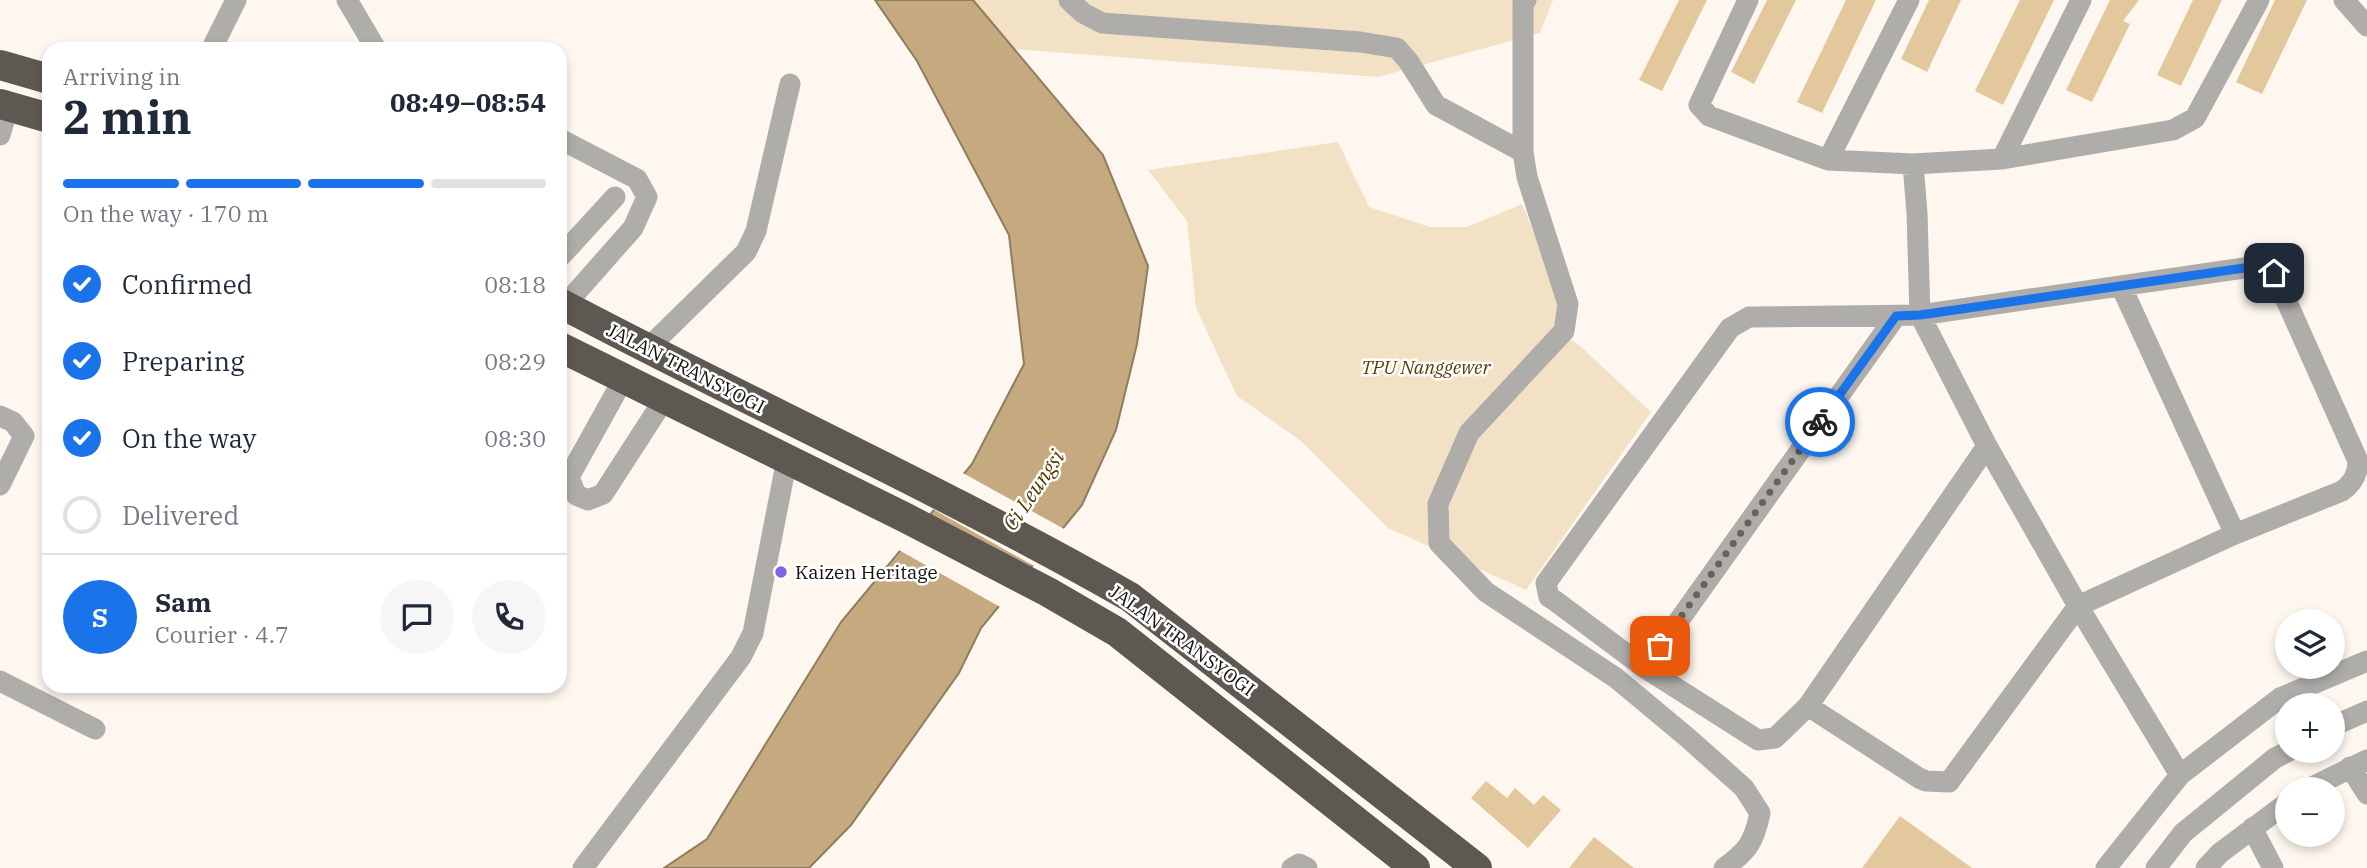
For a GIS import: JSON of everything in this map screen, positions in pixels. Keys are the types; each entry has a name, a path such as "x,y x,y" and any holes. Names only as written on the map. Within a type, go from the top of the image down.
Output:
{"highway":[{"path":"0,65 42,77"},
{"path":"3,115 42,118"},
{"name":"JALAN TRANSYOGI","path":"567,306 925,488 1130,597 1477,868"},
{"name":"JALAN TRANSYOGI","path":"567,350 906,518 1048,592 1117,632 1415,868"}],"street":[{"path":"215,42 236,0"},
{"path":"347,0 372,42"},
{"path":"1069,0 1083,13 1102,23 1360,42 1397,48 1436,105 1523,152"},
{"path":"1526,0 1523,2 1523,152 1527,177 1568,304 1564,331 1469,433 1438,504 1439,543 1486,592 1616,678 1744,788 1760,813 1755,838 1742,856 1724,868"},
{"path":"1748,0 1699,105 1709,117 1828,160 1913,163 2002,159 2173,130 2194,118 2259,0"},
{"path":"1828,160 1909,0"},
{"path":"2002,159 2081,0"},
{"path":"647,349 746,251 756,231 790,84"},
{"path":"567,143 637,179 647,198 633,228 567,300"},
{"path":"1913,163 1920,315 1987,446 2078,606 2180,775"},
{"path":"567,249 615,197"},
{"path":"1808,706 1919,778 1949,782 2078,606 2235,534 2342,491 2349,486 2358,469 2358,461 2274,273 2268,267 2258,266 1920,315 1749,317 1730,328 1546,583 1549,597 1645,668 1758,740 1774,738 1808,706 1987,446"},
{"path":"2121,286 2235,534"},
{"path":"1645,668 1896,316"},
{"path":"615,394 569,477 576,495 588,500 603,494 665,398"},
{"path":"0,416 13,422 24,436 0,485"},
{"path":"583,868 741,657 753,633 787,459"},
{"path":"2106,868 2180,775 2280,698 2367,661"},
{"path":"0,681 95,729"},
{"path":"2345,721 2367,711"},
{"path":"2156,868 2183,832 2275,758"},
{"path":"2332,777 2359,764 2367,794"},
{"path":"2206,868 2220,853 2275,812"},
{"path":"2252,828 2273,868"},
{"path":"1292,868 1299,864 1307,868"}],"green space":[{"path":"973,0 1553,0 1540,33 1378,77 1013,49"},
{"name":"TPU Nanggewer","path":"1338,142 1369,207 1430,227 1467,227 1522,204 1555,282 1563,334 1580,346 1651,412 1526,590 1388,528 1301,441 1237,396 1196,308 1187,221 1148,170"}],"water":[{"name":"Ci Leungsi","path":"875,0 973,0 1103,155 1148,266 1137,344 1116,430 1082,505 981,628 959,673 851,825 809,868 664,868 707,839 841,622 972,464 1024,364 1009,235 917,61"}],"pier":[{"path":"961,472 1066,530 1036,567 931,508"},
{"path":"927,513 1032,571 1002,608 897,549"}],"building":[{"path":"1679,0 1707,0 1662,91 1639,80"},
{"path":"1767,0 1796,0 1754,84 1731,72"},
{"path":"1846,0 1876,0 1822,113 1797,102"},
{"path":"1929,0 1961,0 1927,72 1901,59"},
{"path":"2020,0 2054,0 2003,105 1975,91"},
{"path":"2110,0 2139,0 2123,21 2130,24 2092,102 2066,90"},
{"path":"2193,0 2222,0 2181,86 2157,75"},
{"path":"2275,0 2307,0 2262,94 2236,82"},
{"path":"1486,781 1507,798 1515,788 1534,805 1543,795 1561,810 1528,848 1471,798"},
{"path":"1900,816 1972,868 1862,868"},
{"path":"1594,837 1634,868 1569,868"}],"way so far":[{"path":"1660,646 1820,422"}],"place":[{"name":"Kaizen Heritage","path":"781,572"}],"route":[{"path":"1820,422 1896,316 1920,315 2258,266 2268,267 2274,273"}]}
